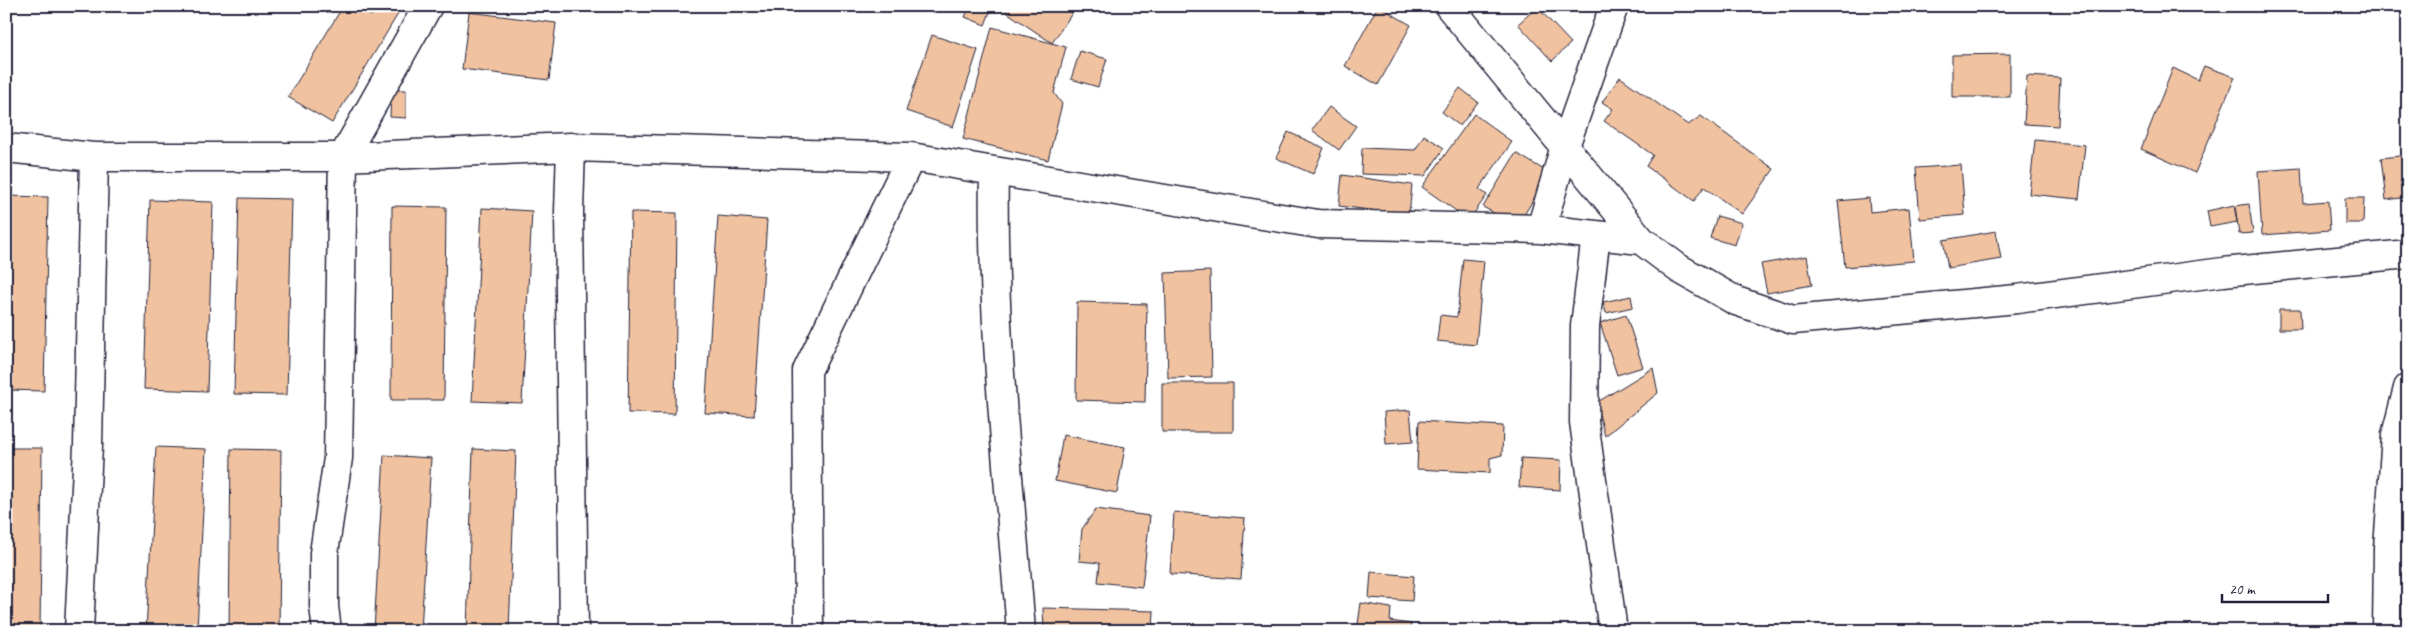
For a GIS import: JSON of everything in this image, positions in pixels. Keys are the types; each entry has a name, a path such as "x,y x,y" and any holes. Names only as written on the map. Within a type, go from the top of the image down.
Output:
{"street":[{"path":"327,631 324,606 324,553 338,458 343,157 428,6"},
{"path":"1449,6 1641,240 1678,268 1736,301 1793,320 2017,299 2223,272 2408,254"},
{"path":"1541,229 1565,146 1614,6"},
{"path":"571,147 569,211 574,631"},
{"path":"6,148 94,157 343,157 571,147 911,157 1318,224 1541,229 1641,240"},
{"path":"79,631 88,446 94,157"},
{"path":"809,631 807,371 911,157"},
{"path":"994,171 992,223 1003,409 1021,631"},
{"path":"1596,235 1585,326 1584,422 1613,631"},
{"path":"2387,631 2388,548 2396,435 2408,388"}],"building":[{"path":"343,6 356,6 371,16 377,6 386,6 398,14 332,123 288,97"},
{"path":"970,6 992,7 985,25 965,17"},
{"path":"1009,6 1077,6 1052,43 1005,11"},
{"path":"1378,6 1411,25 1378,85 1345,66"},
{"path":"1537,7 1571,43 1552,61 1518,24"},
{"path":"469,12 556,23 549,80 462,69"},
{"path":"992,27 1066,47 1054,93 1062,104 1048,160 963,139"},
{"path":"932,35 978,50 953,127 906,111"},
{"path":"1080,51 1107,59 1098,87 1071,79"},
{"path":"2010,54 2010,97 1952,97 1952,55"},
{"path":"2204,66 2235,77 2195,173 2141,149 2173,68 2198,80"},
{"path":"2027,76 2060,78 2058,126 2024,124"},
{"path":"1620,77 1688,125 1701,116 1774,169 1742,214 1704,187 1694,201 1646,166 1653,155 1604,121 1613,109 1602,102"},
{"path":"1460,88 1478,102 1460,126 1442,112"},
{"path":"391,90 406,90 406,118 390,117"},
{"path":"1329,107 1356,126 1339,150 1312,130"},
{"path":"1474,114 1512,142 1479,189 1487,195 1469,220 1422,187"},
{"path":"1288,132 1324,148 1313,174 1276,158"},
{"path":"1424,135 1444,148 1425,176 1361,174 1362,148 1415,150"},
{"path":"2035,140 2085,145 2079,199 2029,194"},
{"path":"1516,153 1549,173 1521,220 1509,213 1505,219 1483,207"},
{"path":"2408,155 2408,197 2386,200 2381,158"},
{"path":"1961,165 1965,215 1920,219 1916,168"},
{"path":"2301,168 2303,203 2328,201 2330,230 2262,235 2258,171"},
{"path":"1342,175 1412,185 1409,215 1339,206"},
{"path":"6,196 48,197 44,391 6,390"},
{"path":"239,198 292,199 287,395 234,394"},
{"path":"1869,198 1870,212 1909,208 1914,261 1845,267 1838,201"},
{"path":"2345,198 2364,198 2363,223 2345,223"},
{"path":"150,200 213,202 207,391 144,389"},
{"path":"2249,204 2253,233 2239,234 2235,206"},
{"path":"2234,205 2237,222 2210,227 2207,211"},
{"path":"392,206 446,207 444,400 391,400"},
{"path":"482,208 532,211 522,403 472,401"},
{"path":"631,212 677,213 675,414 628,413"},
{"path":"718,216 767,220 754,416 705,413"},
{"path":"1717,216 1742,223 1735,245 1710,238"},
{"path":"1996,231 2001,259 1948,268 1943,240"},
{"path":"1807,256 1812,285 1767,293 1761,264"},
{"path":"1463,259 1484,261 1476,345 1437,341 1440,315 1457,317"},
{"path":"1210,271 1212,377 1168,378 1165,273"},
{"path":"1631,296 1633,307 1606,313 1603,302"},
{"path":"1077,302 1147,304 1145,402 1076,400"},
{"path":"2279,309 2300,309 2301,329 2279,329"},
{"path":"1626,315 1643,367 1617,375 1600,323"},
{"path":"1653,368 1658,393 1605,436 1596,403"},
{"path":"1162,383 1233,383 1233,432 1162,432"},
{"path":"1410,410 1413,442 1386,444 1384,412"},
{"path":"1419,421 1503,426 1502,455 1490,458 1490,473 1417,469"},
{"path":"1063,435 1125,447 1117,493 1055,481"},
{"path":"156,447 206,449 197,631 146,631"},
{"path":"6,448 42,448 40,631 6,631"},
{"path":"231,449 281,450 279,631 229,631"},
{"path":"473,449 516,451 509,631 467,631"},
{"path":"384,455 431,458 421,631 374,631"},
{"path":"1521,458 1561,460 1560,490 1519,487"},
{"path":"1096,509 1150,516 1142,587 1098,582 1100,563 1079,561 1082,529"},
{"path":"1174,512 1245,518 1241,579 1170,574"},
{"path":"1371,572 1414,576 1412,601 1369,598"},
{"path":"1361,603 1391,608 1390,621 1411,624 1410,631 1357,631"},
{"path":"1043,608 1154,611 1153,631 1044,631"}]}
